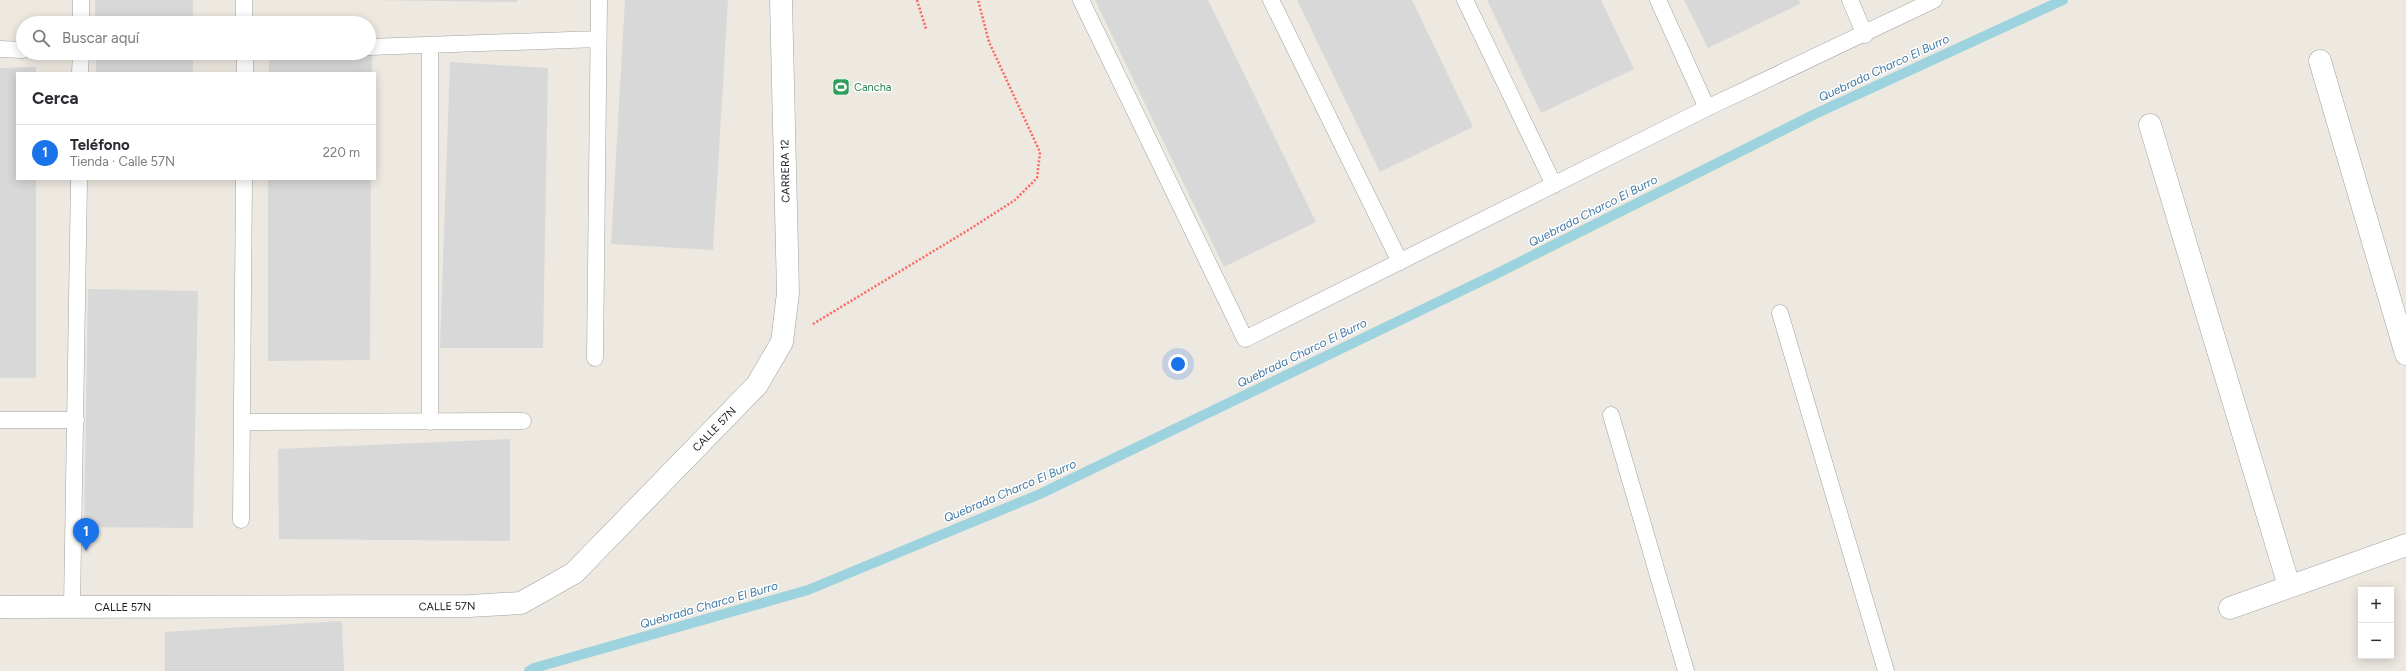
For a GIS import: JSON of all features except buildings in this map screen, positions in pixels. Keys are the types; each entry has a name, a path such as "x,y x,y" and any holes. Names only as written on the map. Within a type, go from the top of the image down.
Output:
{"street":[{"name":"CARRERA 12","path":"781,0 788,293 782,342"},
{"path":"2320,61 2406,354"},
{"path":"2150,125 2290,586"},
{"name":"CALLE 57N","path":"0,607 461,606 521,603 574,573 757,385 782,342"},
{"path":"2230,608 2406,545"}],"lane":[{"path":"81,0 81,16"},
{"path":"244,0 244,16"},
{"path":"596,358 599,0"},
{"path":"1081,0 1245,339 1707,108 1865,35 1934,0"},
{"path":"1271,0 1400,262"},
{"path":"1465,0 1554,185"},
{"path":"1658,0 1707,108"},
{"path":"1850,0 1865,35"},
{"path":"376,47 598,39"},
{"path":"430,45 430,422"},
{"path":"0,49 16,50"},
{"path":"80,72 81,60"},
{"path":"245,60 245,72"},
{"path":"72,607 79,180"},
{"path":"242,520 244,180"},
{"path":"1780,313 1886,671"},
{"path":"1611,415 1686,671"},
{"path":"0,420 76,420"},
{"path":"243,422 523,421"}],"path":[{"path":"917,0 926,29"},
{"path":"782,342 878,286 970,229 1015,200 1038,178 1040,152 988,42 978,0"}],"shaded area":[{"path":"95,0 193,0 193,16 95,16"},
{"path":"366,0 517,0 517,2"},
{"path":"625,0 728,0 713,250 611,244"},
{"path":"1095,0 1208,0 1316,222 1224,267"},
{"path":"1297,0 1412,0 1473,127 1380,172"},
{"path":"1487,0 1601,0 1634,69 1541,113"},
{"path":"1684,0 1799,0 1800,4 1708,48"},
{"path":"96,60 193,60 193,72 96,72"},
{"path":"269,60 372,60 372,72 269,72"},
{"path":"450,62 548,68 543,348 440,348"},
{"path":"36,67 36,72 16,72 16,180 36,180 36,378 0,378 0,68"},
{"path":"268,180 371,180 370,360 268,361"},
{"path":"88,289 198,291 193,528 84,527"},
{"path":"510,439 510,541 279,539 278,449"},
{"path":"342,621 344,671 165,671 165,632"}],"waterway":[{"name":"Quebrada Charco El Burro","path":"529,671 534,668 808,590 1040,494 1494,275 1815,114 2063,0"}],"place":[{"name":"Cancha","path":"841,87"},
{"name":"Teléfono","path":"86,551"}]}
